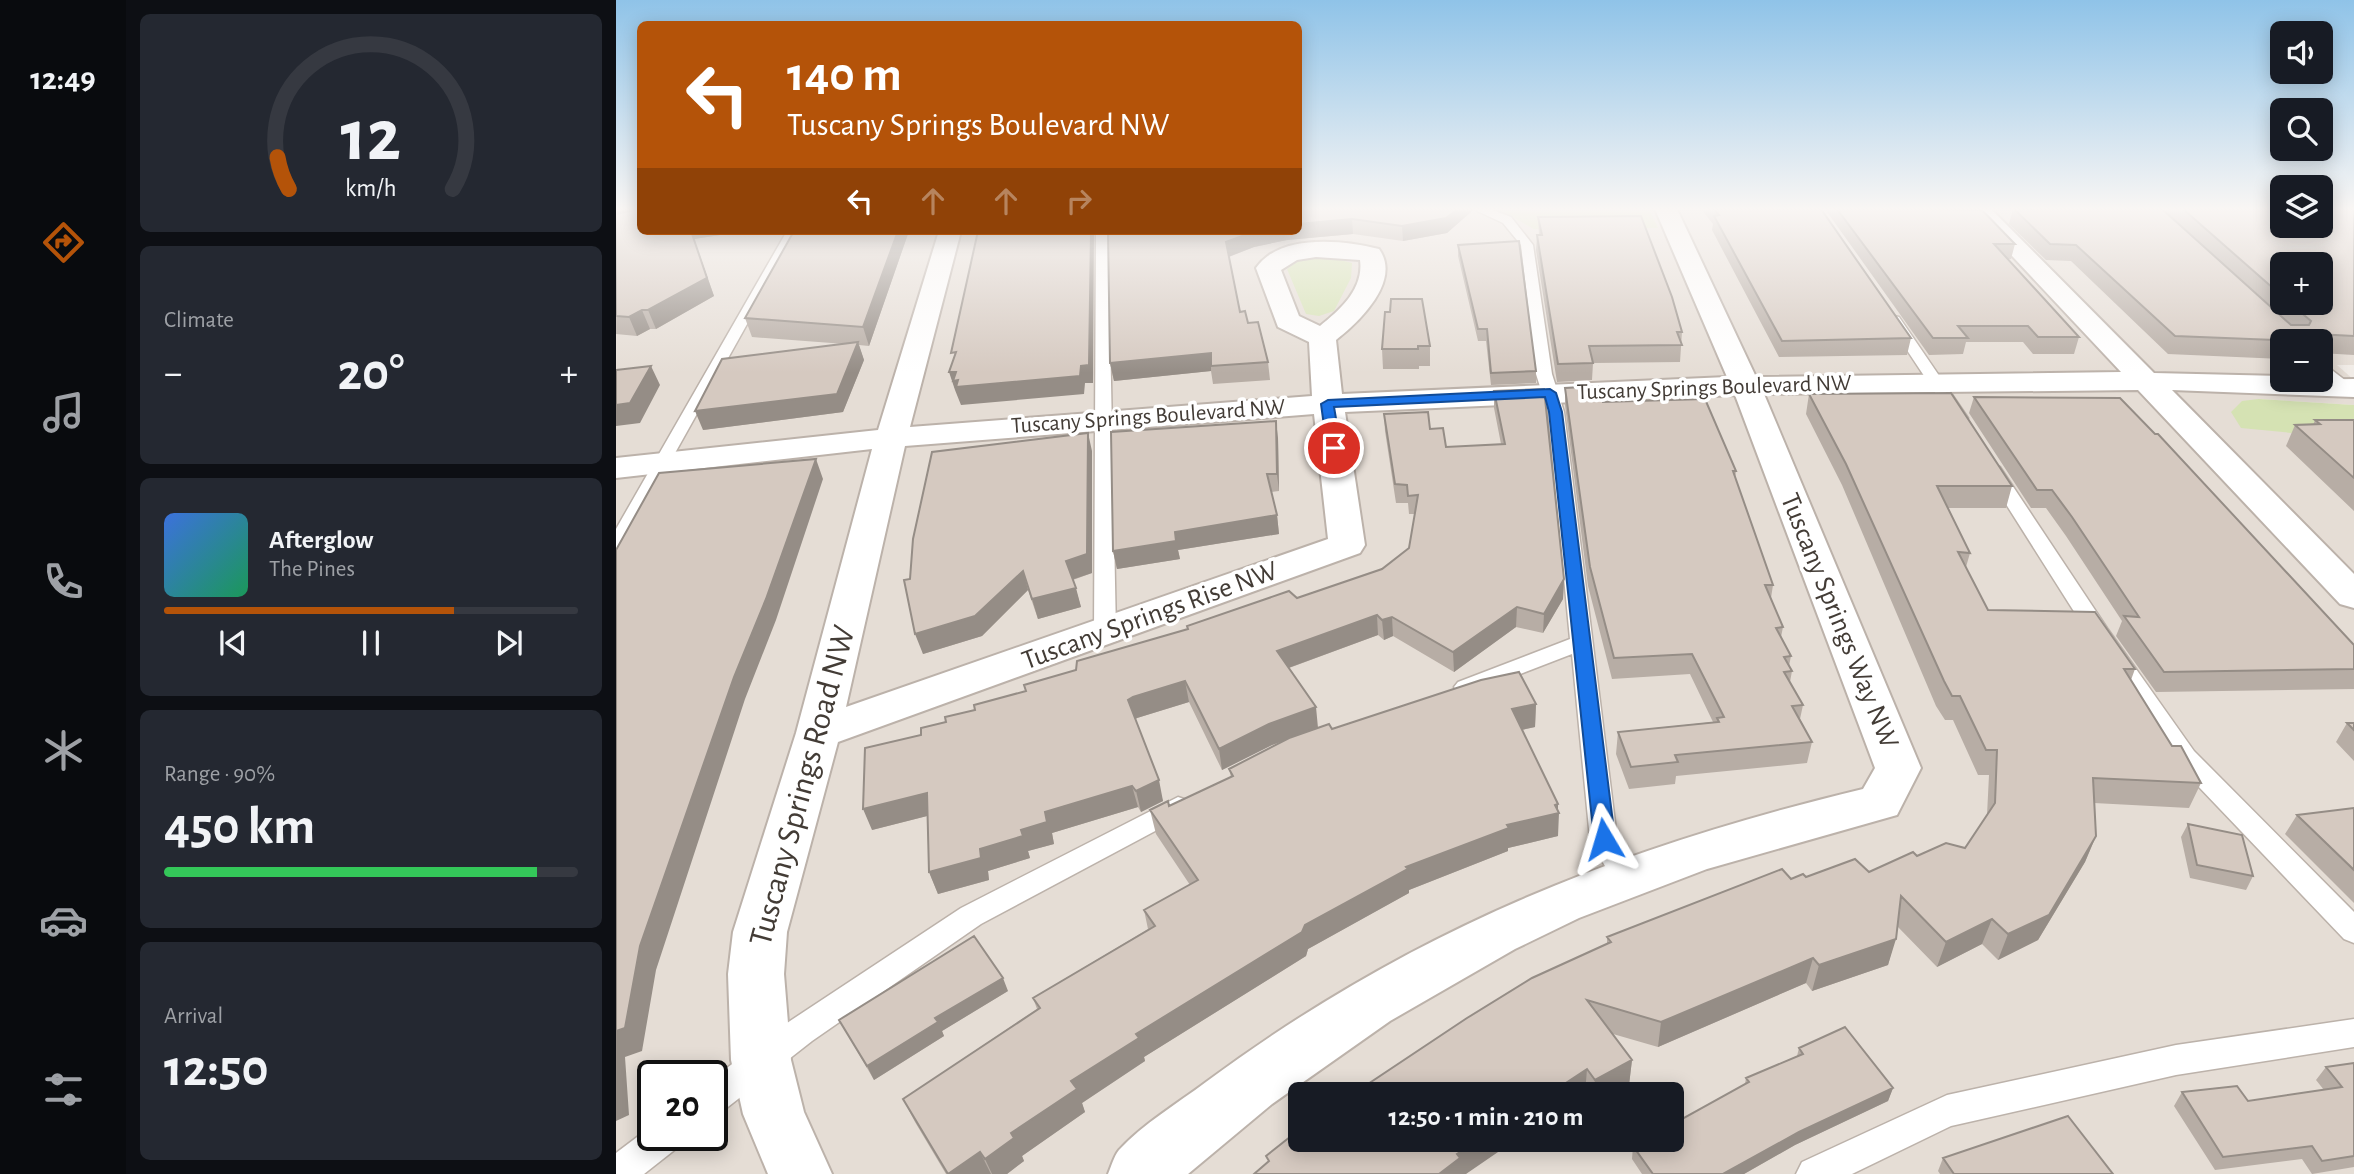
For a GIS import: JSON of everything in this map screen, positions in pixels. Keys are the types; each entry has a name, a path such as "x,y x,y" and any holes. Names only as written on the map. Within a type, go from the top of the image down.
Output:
{"street":[{"name":"Tuscany Springs Road NW","path":"800,1174 774,1114 761,1060 756,984 761,932 818,733 891,438 941,264"},
{"name":"Tuscany Springs Way NW","path":"1140,1174 1244,1091 1335,1028 1410,981 1496,935 1626,878 1760,832 1880,803 1898,768 1746,386 1691,264"},
{"path":"2033,264 2354,596"},
{"path":"1322,338 1328,404"},
{"name":"Tuscany Springs Boulevard NW","path":"616,468 891,438 1102,420 1328,404 1550,393 1938,383 2150,382 2349,387"},
{"name":"Tuscany Springs Rise NW","path":"818,733 1347,545 1328,404"}],"lane":[{"path":"616,548 661,462 774,264"},
{"path":"1102,264 1105,633"},
{"path":"1529,264 1544,374 1556,412 1604,839 1626,878"},
{"path":"1885,308 1938,383 2098,632 2185,757 2354,930"},
{"path":"2333,375 2349,387"},
{"path":"1448,694 1580,643"},
{"path":"728,1086 971,916 1198,797"},
{"path":"1814,1174 1947,1111 2176,1060 2354,1033"},
{"path":"617,1174 647,1151"}],"shaded area":[{"path":"616,264 2270,264 2270,315 2333,315 2333,264 2354,264 2354,365 2337,365 2354,380 2354,405 2259,399 2354,439 2354,1174 616,1174"}],"green space":[{"path":"1295,264 1352,264 1351,278 1334,311 1319,316 1306,314 1287,269"},
{"path":"2259,399 2354,405 2354,439 2241,428 2231,412 2242,401"}],"building":[{"path":"616,264 702,264 707,278 648,310 629,317 616,316"},
{"path":"776,264 886,264 863,327 745,318"},
{"path":"971,264 1091,264 1089,365 1081,366 1080,376 956,387 958,380 953,381 956,372 949,372 956,352 951,353"},
{"path":"1108,264 1230,264 1240,312 1245,311 1248,323 1258,322 1268,362 1211,366 1211,353 1110,363"},
{"path":"1462,264 1522,264 1536,371 1491,373 1487,329 1478,329"},
{"path":"1542,264 1659,264 1682,332 1677,332 1682,345 1589,346 1593,363 1558,364"},
{"path":"1740,264 1859,264 1911,338 1782,341"},
{"path":"1878,264 2012,264 2079,337 2038,337 2028,326 1958,326 1968,338 1933,338"},
{"path":"2096,264 2223,264 2270,306 2270,315 2280,315 2291,325 2309,325 2311,321 2304,315 2333,315 2333,264 2354,264 2354,336 2333,335 2333,329 2270,329 2270,340 2175,336"},
{"path":"2245,264 2270,264 2270,285"},
{"path":"1391,299 1422,299 1430,346 1418,346 1418,349 1382,349 1385,312 1390,312"},
{"path":"858,342 837,394 695,411 722,359"},
{"path":"651,366 630,403 616,405 616,370"},
{"path":"1599,386 1603,402 1705,399 1736,471 1733,471 1773,585 1765,585 1783,627 1776,628 1791,656 1784,657 1792,671 1784,672 1803,705 1792,706 1812,742 1675,755 1678,762 1631,767 1618,732 1719,722 1717,718 1724,717 1692,654 1614,658 1590,567 1565,388"},
{"path":"1544,389 1564,579 1544,614 1517,607 1453,652 1392,617 1382,620 1377,615 1277,651 1316,707 1269,724 1219,749 1185,681 1133,697 1128,700 1159,780 1136,791 1132,786 1045,812 1047,822 1021,830 1023,836 980,849 981,858 929,872 927,793 863,809 865,748 921,735 921,728 946,722 945,717 975,710 974,705 1026,691 1024,685 1076,670 1077,661 1188,629 1187,626 1289,591 1297,598 1382,569 1409,548 1418,495 1408,496 1407,485 1395,484 1384,414 1428,412 1430,429 1443,428 1446,447 1505,444 1494,391"},
{"path":"1951,393 2012,486 1937,486 1970,553 1958,552 1988,610 2095,612 2135,669 2124,669 2172,746 2181,746 2201,783 2093,778 2096,836 2049,915 2008,934 1992,919 1946,942 1901,896 1896,939 1819,965 1813,958 1661,1022 1587,1000 1632,1060 1595,1080 1587,1069 1567,1082 1371,1082 1532,978 1611,942 1607,937 1782,869 1791,879 1803,874 1806,877 1855,859 1869,872 1913,852 1917,856 1946,843 1965,848 1995,803 1997,750 1986,750 1960,696 1952,696 1944,681 1846,464 1809,394"},
{"path":"1974,397 2120,398 2158,434 2354,645 2354,669 2164,672 2124,616 2139,617 2072,517 2052,490 2037,490"},
{"path":"2315,420 2354,420 2354,478 2295,425 2320,424"},
{"path":"1276,421 1277,474 1267,474 1277,515 1175,532 1176,541 1113,551 1111,432"},
{"path":"1088,433 1087,554 1066,561 1076,588 1032,599 1023,571 975,616 915,634 904,580 910,579 913,539 932,452"},
{"path":"816,459 766,599 734,677 640,946 625,1028 616,1031 616,550 659,473"},
{"path":"1519,672 1536,704 1512,709 1558,804 1555,805 1559,813 1507,825 1509,828 1406,867 1408,869 1305,925 1302,932 1136,1034 1139,1038 1071,1081 1077,1089 1011,1133 1014,1138 985,1159 980,1152 948,1174 903,1099 1040,1008 1033,998 1155,926 1144,910 1198,880 1150,810 1168,801 1169,806 1233,776 1229,769 1289,738 1329,724 1332,729 1481,680"},
{"path":"2354,808 2354,870 2297,815"},
{"path":"2188,824 2242,835 2253,876 2197,865"},
{"path":"974,936 1003,978 935,1018 938,1022 867,1066 839,1020"},
{"path":"1845,1027 1893,1088 1799,1132 1723,1174 1653,1174 1637,1152 1684,1152 1684,1118 1749,1082 1746,1078 1803,1054 1799,1048"},
{"path":"2354,1063 2354,1156 2322,1161 2312,1146 2223,1157 2182,1092 2237,1086 2248,1101 2342,1087 2326,1067"},
{"path":"2068,1116 2113,1174 1954,1174 1943,1158"},
{"path":"1288,1139 1288,1152 1460,1152 1457,1154 1460,1158 1439,1174 1254,1174 1269,1161 1266,1156"}],"route":[{"path":"1334,448 1328,404 1550,393 1556,412 1604,839"}]}
